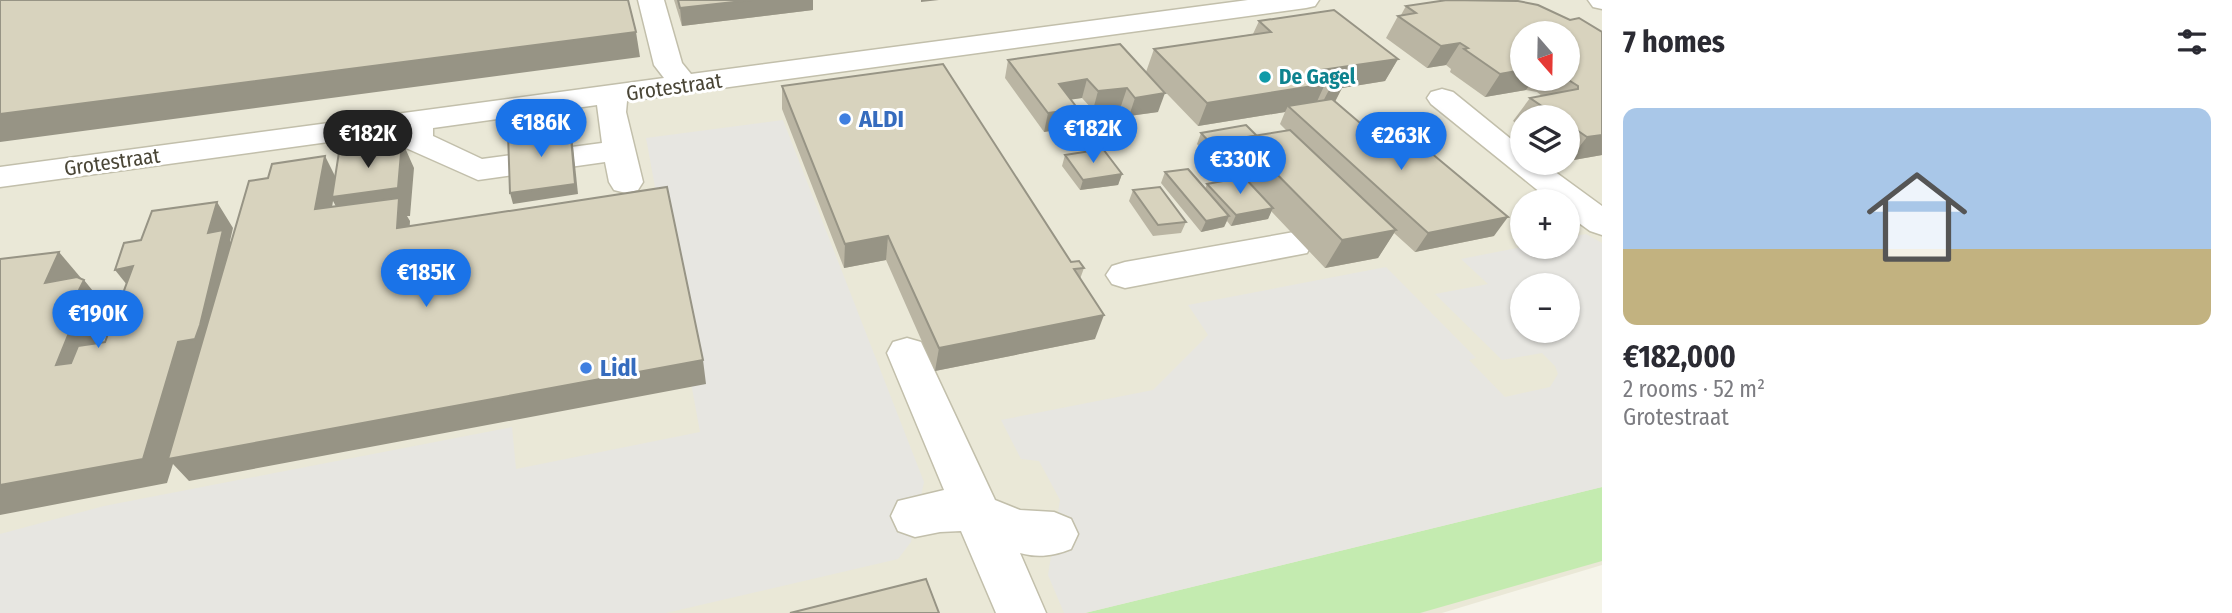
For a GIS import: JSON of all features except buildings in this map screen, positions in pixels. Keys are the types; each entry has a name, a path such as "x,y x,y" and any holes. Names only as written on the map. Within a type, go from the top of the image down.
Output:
{"street":[{"path":"650,0 668,65 684,84"},
{"path":"1092,0 1104,6 1124,25"},
{"name":"Grotestraat","path":"0,177 418,121 612,104 684,84 1306,0"},
{"path":"1442,98 1489,138 1602,223"},
{"path":"612,104 626,182"},
{"path":"418,121 417,142 478,170 619,150"},
{"path":"1125,275 1294,244"},
{"path":"906,353 1021,613"},
{"path":"915,516 962,510 1016,532 1038,537 1054,534"}],"shaded area":[{"path":"0,0 1602,0 1602,565 1442,613 0,613"},
{"path":"783,120 924,482 911,542 898,559 666,613 0,613 0,534 104,506 512,427 516,469 700,432 646,138"},
{"path":"1586,234 1602,243 1602,487 1085,613 1064,613 1048,575 1060,500 1039,461 1021,459 1001,420 1153,390 1208,335 1188,305 1386,267 1476,358 1469,360 1505,397 1550,387 1558,374 1555,366 1542,353 1502,360 1435,294 1488,284 1461,259 1510,249 1510,259 1580,259 1580,235"}],"green space":[{"path":"1602,487 1602,561 1420,613 1085,613"}],"place":[{"name":"De Gagel","path":"1265,77"},
{"name":"ALDI","path":"845,119"},
{"name":"Lidl","path":"586,368"}]}
